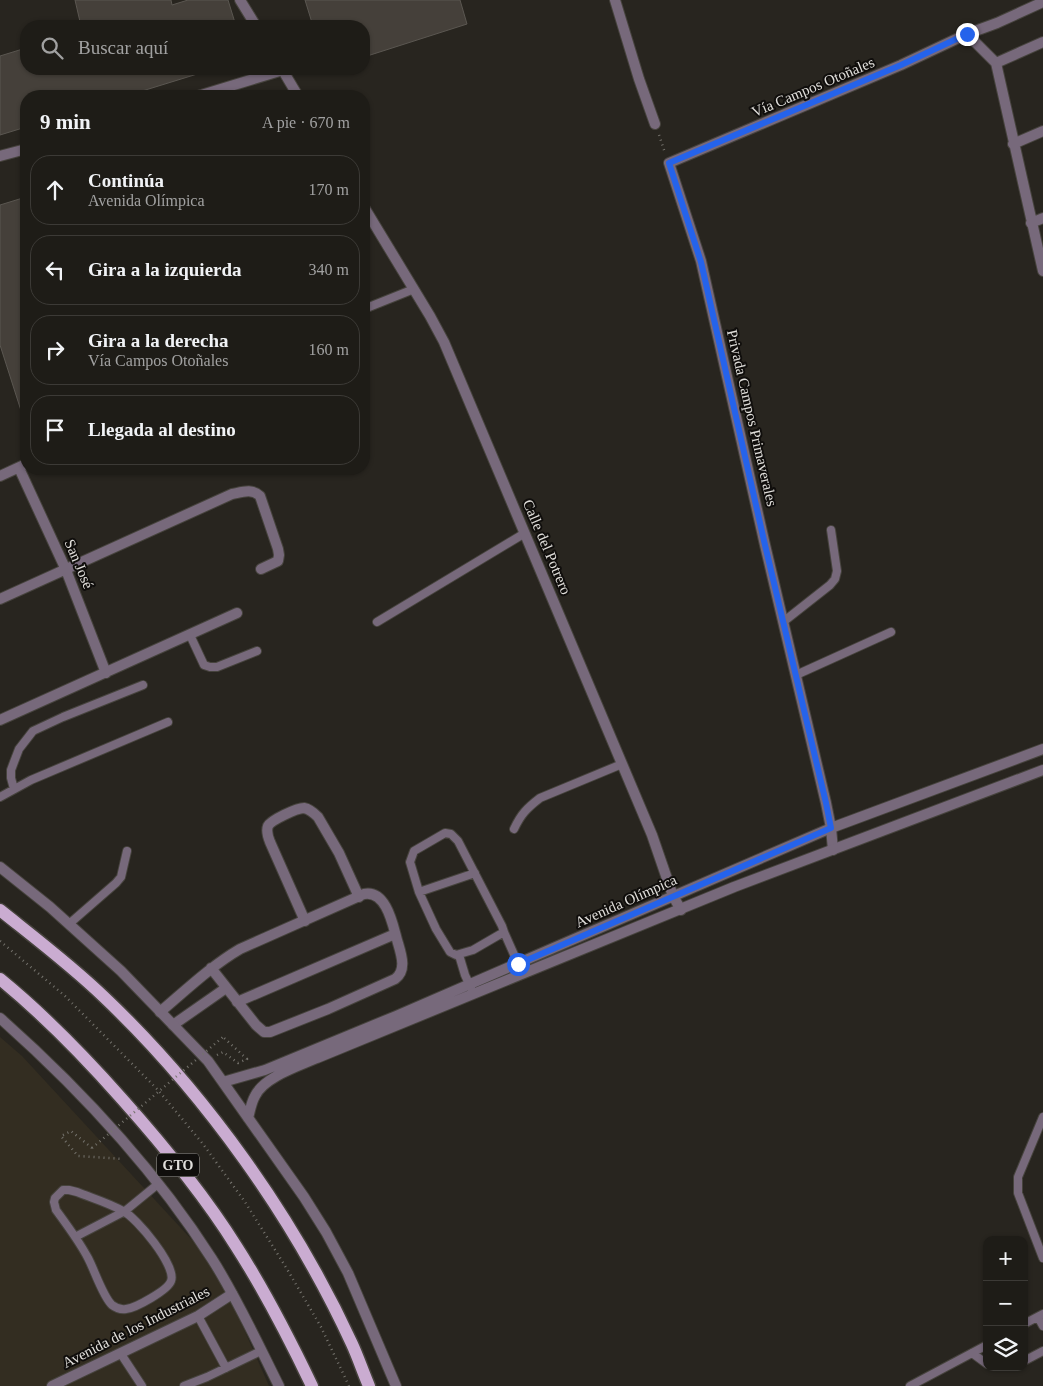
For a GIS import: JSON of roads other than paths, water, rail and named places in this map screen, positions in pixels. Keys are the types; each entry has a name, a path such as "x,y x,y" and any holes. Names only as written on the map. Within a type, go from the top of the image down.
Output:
{"main road":[{"path":"0,910 104,997 153,1047 193,1092 242,1156 287,1224 317,1274 352,1344 369,1386"},
{"name":"GTO","path":"0,979 62,1035 101,1075 174,1159 225,1230 258,1281 285,1330 312,1386"}],"street":[{"path":"240,0 252,20"},
{"path":"615,0 655,124"},
{"name":"Vía Campos Otoñales","path":"669,163 901,65 967,34 997,23 1043,2"},
{"path":"967,34 996,63 1043,271"},
{"path":"996,63 1043,42"},
{"path":"217,90 266,75"},
{"path":"285,75 294,90"},
{"path":"1013,144 1043,131"},
{"path":"0,156 20,150"},
{"name":"Privada Campos Primaverales","path":"669,163 701,262 831,828 833,850"},
{"name":"Calle del Potrero","path":"370,217 444,342 652,835 673,896 681,910"},
{"path":"1031,223 1043,218"},
{"path":"0,476 20,467"},
{"name":"San José","path":"27,475 106,673"},
{"path":"0,598 232,494 248,491 256,492 260,496 278,548 278,561 261,569"},
{"path":"0,720 237,613"},
{"name":"Avenida Olímpica","path":"248,1118 258,1091 263,1084 275,1076 471,990 518,964 831,828 1043,749"},
{"name":"Avenida Olímpica","path":"223,1082 265,1070 471,990 522,975 734,887 1043,770"},
{"path":"305,920 267,833 270,823 296,810 308,809 318,817 339,854 359,897"},
{"path":"0,867 50,907 121,971 208,1061 304,1197 326,1232 348,1273 396,1386"},
{"path":"160,1012 212,968 222,960 240,949 369,893 374,894 381,900 394,923 401,956 401,970 397,978 270,1032 264,1032 260,1029 212,968"},
{"path":"237,1002 395,934"},
{"path":"173,1025 226,988"},
{"path":"0,1018 40,1054 86,1100 158,1184 213,1260 279,1386"},
{"name":"Avenida de los Industriales","path":"52,1386 198,1316 232,1294"}],"lane":[{"path":"370,307 414,289"},
{"path":"783,622 835,579 837,571 831,530"},
{"path":"377,622 525,533"},
{"path":"796,675 891,632"},
{"path":"190,635 204,665 210,667 217,667 257,651"},
{"path":"14,789 11,770 20,750 33,731 143,685"},
{"path":"0,797 14,789 168,722"},
{"path":"514,829 520,816 540,798 622,764"},
{"path":"504,932 473,950 460,955 453,954 436,929 419,892 410,862 414,851 445,833 451,834 458,841 504,932 522,975"},
{"path":"69,924 121,877 128,851"},
{"path":"419,892 475,873"},
{"path":"460,955 471,990"},
{"path":"1043,1117 1018,1177 1018,1193 1043,1258"},
{"path":"74,1237 125,1211 158,1184"},
{"path":"63,1190 77,1192 125,1211 142,1228 163,1255 172,1274 171,1281 161,1292 126,1310 119,1309 110,1303 87,1256 56,1210 54,1202 55,1198 63,1190"},
{"path":"198,1316 226,1368"},
{"path":"1028,1322 1041,1316 1043,1326"},
{"path":"910,1386 983,1347"},
{"path":"184,1386 261,1351"},
{"path":"1028,1359 1043,1351"},
{"path":"972,1353 983,1361"},
{"path":"121,1354 142,1386"}]}
